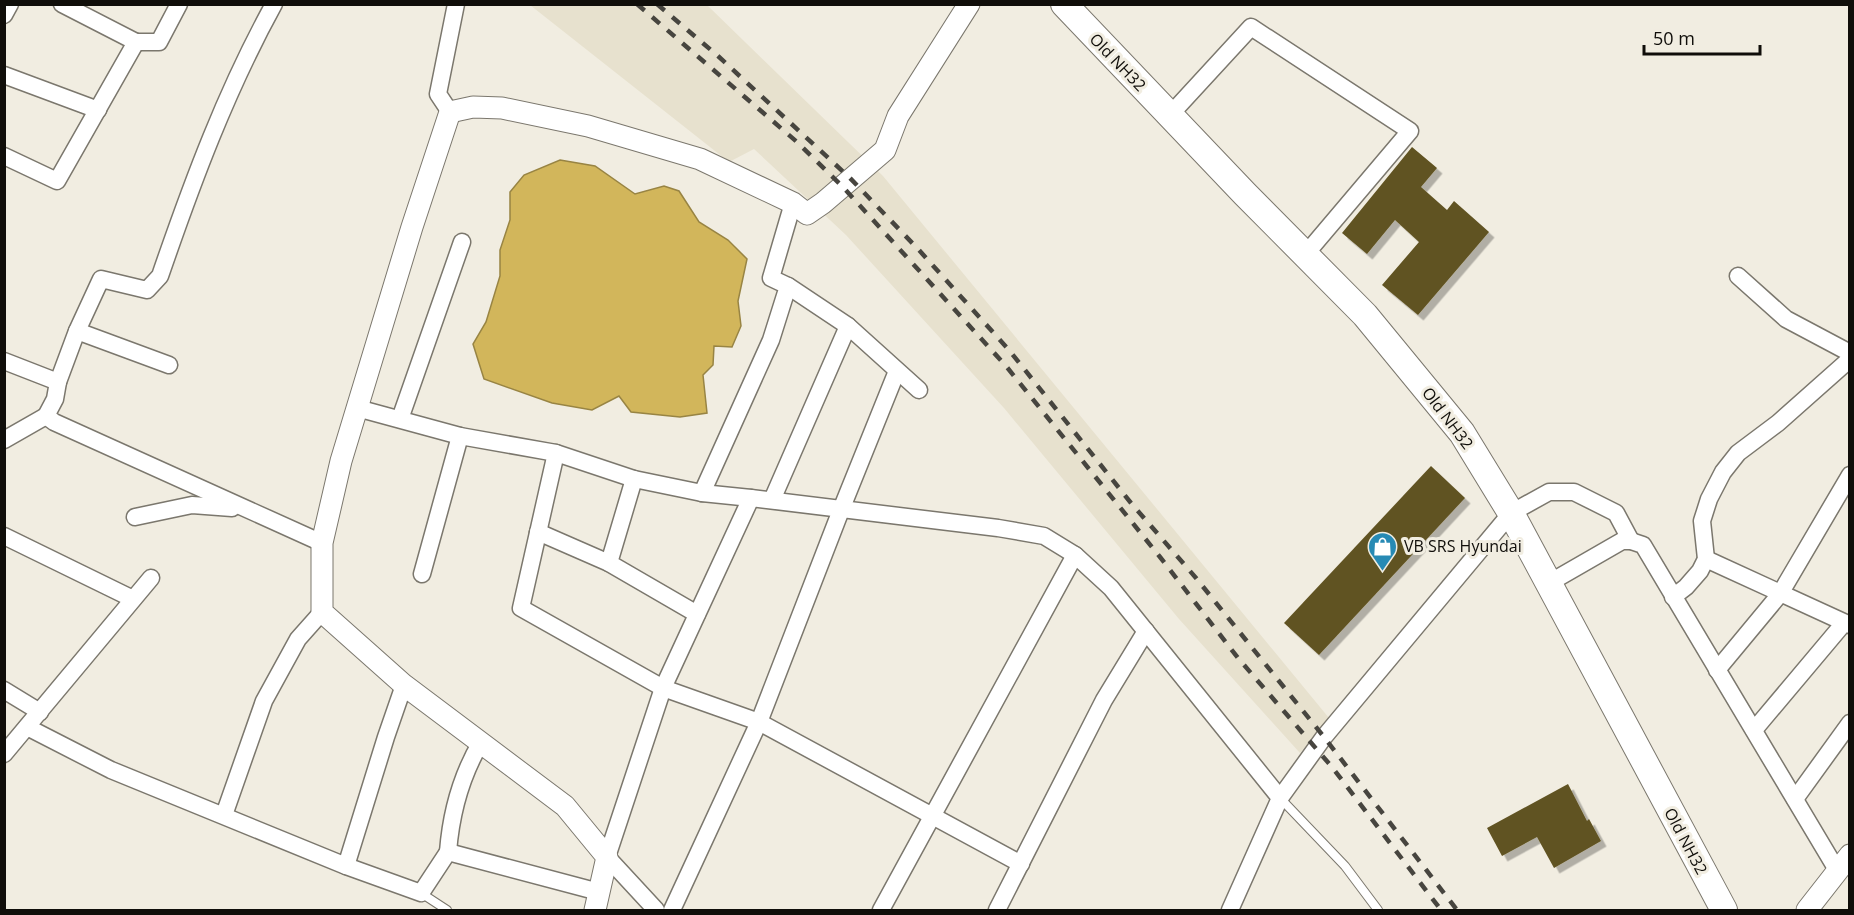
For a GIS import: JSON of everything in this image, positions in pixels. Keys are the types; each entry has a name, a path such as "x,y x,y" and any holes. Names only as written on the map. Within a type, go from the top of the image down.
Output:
{"main road":[{"name":"Old NH32","path":"1064,4 1365,315 1462,433 1511,513 1724,910"}],"street":[{"path":"4,15 10,4"},
{"path":"62,4 136,42 159,42 179,4"},
{"path":"5,438 46,416 55,399 58,382 77,331 101,279 147,291 160,276 205,149 274,4"},
{"path":"450,112 438,94 456,4"},
{"path":"450,112 473,107 502,108 588,126 700,159 793,202 807,214 885,150 898,116 969,4"},
{"path":"1170,116 1251,27 1410,132 1305,255"},
{"path":"4,156 57,181 136,42"},
{"path":"4,75 98,110"},
{"path":"224,815 264,701 298,639 322,612 322,543 341,461 450,112"},
{"path":"793,202 771,278 788,286 848,327 919,390"},
{"path":"400,419 462,242"},
{"path":"1738,276 1786,319 1850,353"},
{"path":"702,493 771,340 788,286"},
{"path":"772,500 848,327"},
{"path":"77,331 169,365"},
{"path":"1672,597 1686,587 1700,571 1706,559 1702,521 1709,499 1723,472 1738,453 1779,423 1850,359"},
{"path":"4,361 58,382"},
{"path":"672,910 759,722 897,371"},
{"path":"357,408 460,436 556,453 634,478 702,493 998,528 1044,536 1076,555 1111,588 1280,798"},
{"path":"46,416 68,429 322,543"},
{"path":"422,574 460,436"},
{"path":"556,453 521,608 663,688 759,722 1021,864"},
{"path":"1717,670 1780,594 1850,475"},
{"path":"609,563 634,478"},
{"path":"1230,910 1280,798 1324,736 1511,513 1549,492 1574,492 1616,513 1631,541"},
{"path":"448,852 597,901 607,857 663,688 751,498"},
{"path":"135,518 192,505 245,508"},
{"path":"538,532 609,563 697,614"},
{"path":"4,537 133,599"},
{"path":"1549,583 1622,541 1643,545 1672,597 1795,799 1843,862 1807,910"},
{"path":"881,910 1076,555"},
{"path":"1706,559 1847,624 1754,730"},
{"path":"4,754 151,578"},
{"path":"322,612 405,685 566,806 607,857 656,910"},
{"path":"997,910 1104,700 1146,631"},
{"path":"346,866 386,737 405,685"},
{"path":"4,690 40,712"},
{"path":"1795,799 1850,723"},
{"path":"27,727 111,770 346,866 422,893 448,852 450,828 462,784 470,761 481,742"}],"lane":[{"path":"1280,798 1345,866 1378,910"},
{"path":"422,893 447,910"}],"shaded area":[{"path":"530,5 707,5 883,176 1329,718 1300,753 1179,619 1004,408 846,235 754,149 729,162"},
{"path":"560,160 595,166 635,194 664,186 679,191 699,222 728,240 747,259 738,301 741,326 732,347 714,346 713,365 703,375 707,413 680,417 631,412 619,396 592,410 552,403 484,379 473,344 486,322 500,276 500,250 510,220 510,192 524,175"}],"building":[{"path":"1412,147 1437,168 1421,187 1447,210 1454,201 1489,232 1418,315 1382,285 1419,242 1395,220 1367,254 1342,233"},
{"path":"1431,466 1465,498 1319,655 1284,623"},
{"path":"1568,784 1587,821 1589,819 1601,841 1554,868 1537,837 1502,856 1487,828"}],"railway":[{"path":"637,4 797,142 842,186 1006,366 1238,658 1332,767 1441,910"},
{"path":"657,4 718,56 850,178 1009,350 1131,503 1196,578 1324,737 1457,910"}],"place":[{"name":"VB SRS Hyundai","path":"1383,572"}]}
